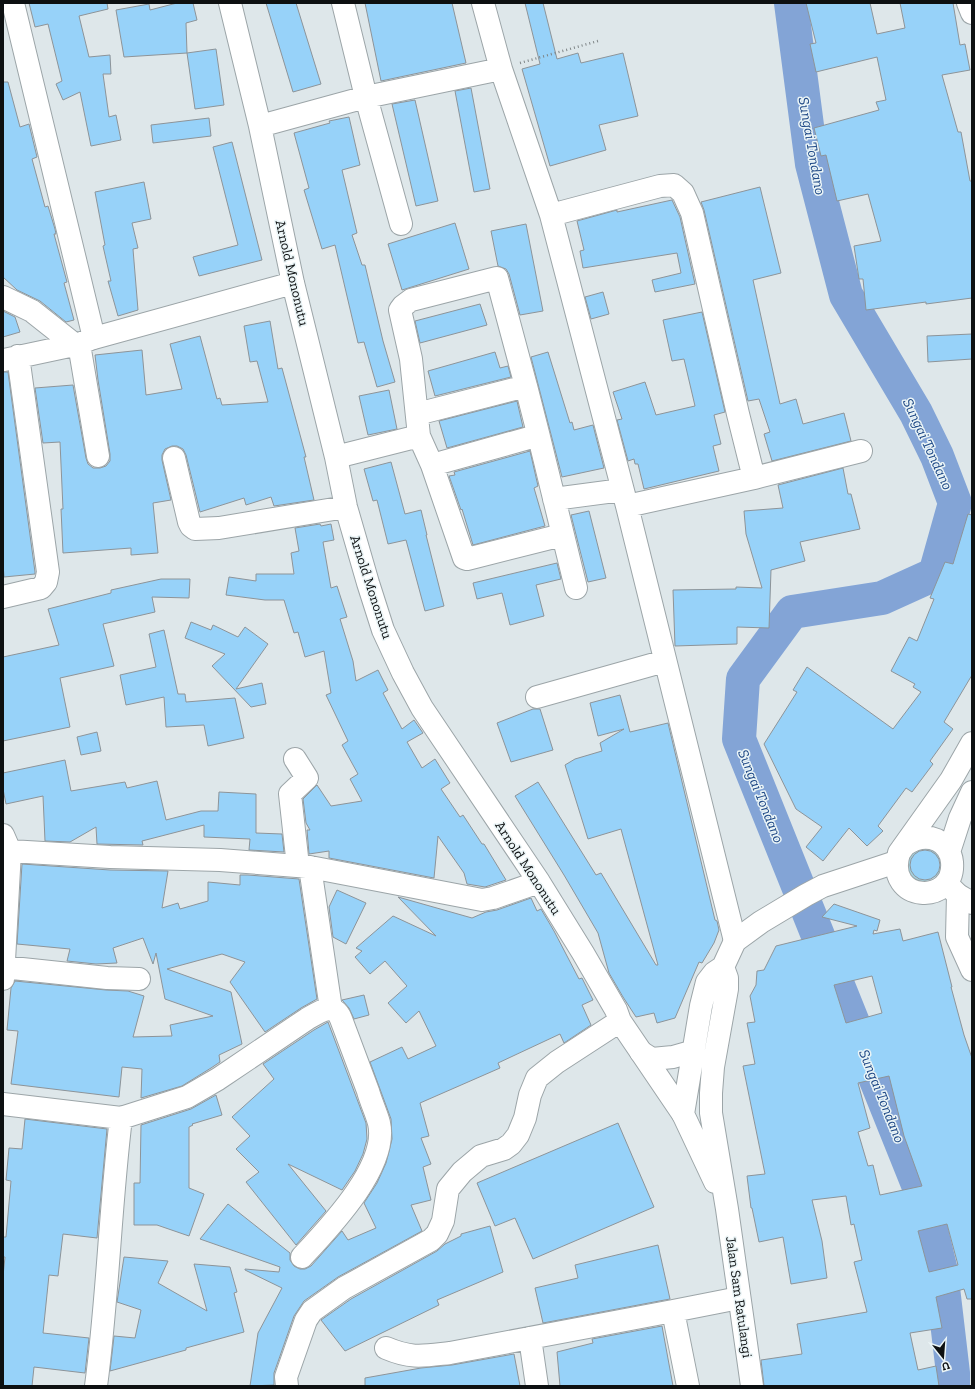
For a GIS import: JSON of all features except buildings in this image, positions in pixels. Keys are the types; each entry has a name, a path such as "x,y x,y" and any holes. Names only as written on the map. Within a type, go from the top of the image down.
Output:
{"main road":[{"path":"13,3 83,342 98,456"},
{"name":"Arnold Mononutu","path":"230,3 260,126 293,283 336,457 346,507 383,630 403,673 422,708 539,882 583,953 616,1010 620,1020 686,1118"},
{"path":"343,3 366,97 401,224"},
{"path":"483,3 501,69 551,215 624,498 735,941"},
{"path":"968,3 972,13"},
{"path":"260,126 366,97 501,69"},
{"path":"551,215 660,186 674,185 683,193 692,214 754,478"},
{"path":"562,535 467,559 464,558 432,465 420,436 411,359 400,310 402,306 410,300 497,278 539,437 576,588"},
{"path":"3,597 41,588 46,582 48,572 10,358 83,342 293,283"},
{"path":"3,297 32,311 83,342"},
{"path":"417,414 526,386"},
{"path":"336,457 420,436"},
{"path":"432,465 536,436 539,437"},
{"path":"554,499 624,498 754,478 861,451"},
{"path":"174,458 189,522 191,526 196,529 219,528 346,507"},
{"path":"537,698 665,661"},
{"path":"959,894 940,889 923,893 914,891 906,887 897,872 901,854 951,780 972,743"},
{"path":"295,758 307,778 290,794 331,1009"},
{"path":"949,852 960,818 972,792"},
{"path":"711,1113 686,1118 694,1051 701,1006 707,982 714,973 723,967 735,941 780,910 806,895 823,886 901,854 913,839 930,838 938,840 949,852 952,860 950,876 959,894 956,937 972,970"},
{"path":"139,979 3,971 6,843 110,857 220,860 304,867 482,900 539,882"},
{"name":"Jalan Sam Ratulangi","path":"723,967 727,989 712,1067 710,1093 711,1113 727,1209 752,1386"},
{"path":"3,1104 121,1118 187,1097 218,1080 322,1010 331,1009 337,1012 340,1016 379,1124 379,1147 376,1158 354,1195 326,1231 302,1257"},
{"path":"287,1386 286,1377 306,1320 312,1311 344,1288 431,1240 437,1234 443,1221 448,1189 462,1172 480,1156 504,1149 511,1144 518,1135 525,1118 530,1095 537,1078 557,1062 620,1020"},
{"path":"641,1052 652,1059 662,1059 694,1051"},
{"path":"96,1386 109,1264 114,1173 121,1118"},
{"name":"Jalan Sam Ratulangi","path":"686,1118 727,1209"},
{"path":"386,1348 400,1354 417,1356 450,1352 739,1298"},
{"path":"673,1311 688,1386"},
{"path":"530,1338 537,1386"}],"path":[{"path":"501,69 598,41"}],"shaded area":[{"path":"932,846 942,859 942,868 940,872 934,878 921,882 907,875 910,848"}],"waterway":[{"name":"Sungai Tondano","path":"791,3 812,164 846,295 916,413 937,456 955,503 935,574 882,598 792,612 743,679 739,739 923,1197 941,1271 953,1373 953,1386"}]}
